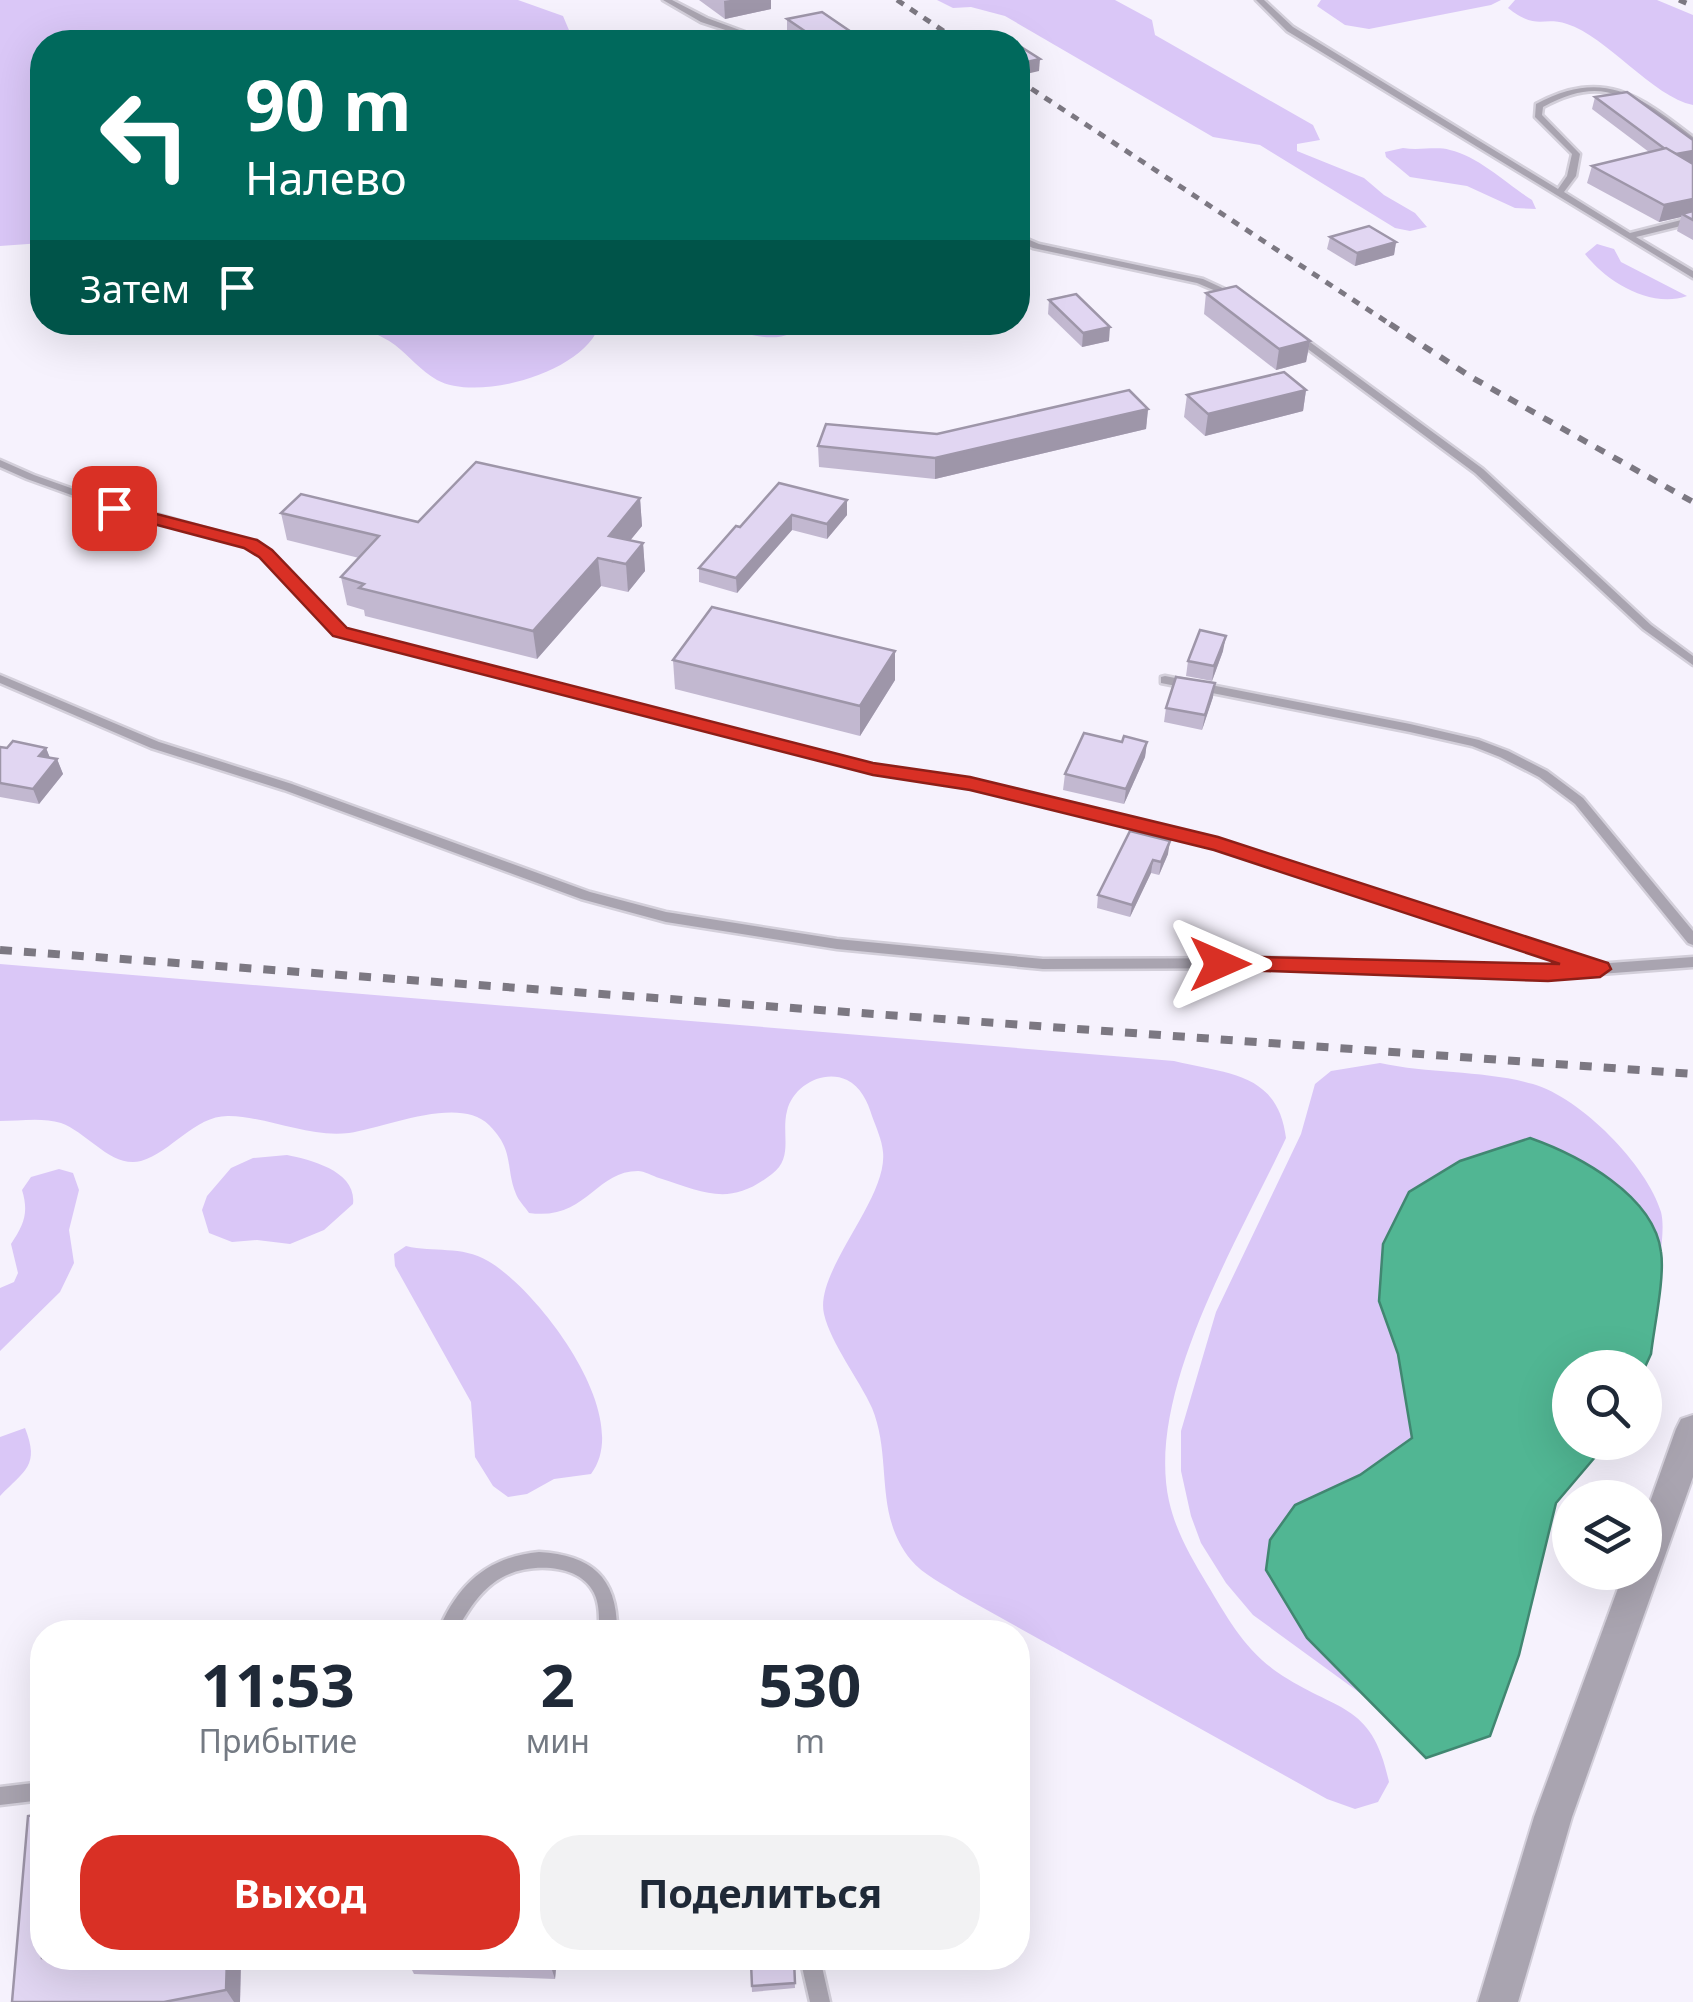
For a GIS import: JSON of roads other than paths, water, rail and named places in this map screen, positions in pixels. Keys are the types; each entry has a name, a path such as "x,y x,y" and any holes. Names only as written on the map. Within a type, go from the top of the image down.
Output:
{"street":[{"path":"1662,1517 1693,1429"},
{"path":"1498,2002 1553,1817 1635,1590"}],"lane":[{"path":"667,0 733,30"},
{"path":"1260,0 1290,29 1693,276"},
{"path":"1558,192 1564,190 1576,166 1576,154 1538,115 1539,106 1557,96 1584,90 1616,91 1635,98 1693,141"},
{"path":"1628,236 1693,220"},
{"path":"1030,243 1200,282 1248,304"},
{"path":"1292,333 1479,471 1647,627 1693,662"},
{"path":"0,463 44,486 250,544 265,554 340,632 873,769 970,784 1218,844 1600,969"},
{"path":"0,679 155,745 288,787 586,896 666,917 838,944 1044,964 1290,964 1548,973 1693,962"},
{"path":"1165,680 1427,732 1504,754 1543,774 1579,801 1693,940"},
{"path":"454,1620 484,1578 534,1559 578,1568 597,1582 608,1606 608,1620"},
{"path":"0,1796 30,1792"},
{"path":"813,1970 820,2002"}],"railway":[{"path":"897,0 942,30"},
{"path":"1679,0 1693,6"},
{"path":"1030,88 1393,326"},
{"path":"1390,324 1471,377 1693,502"},
{"path":"0,950 1693,1074"}]}
